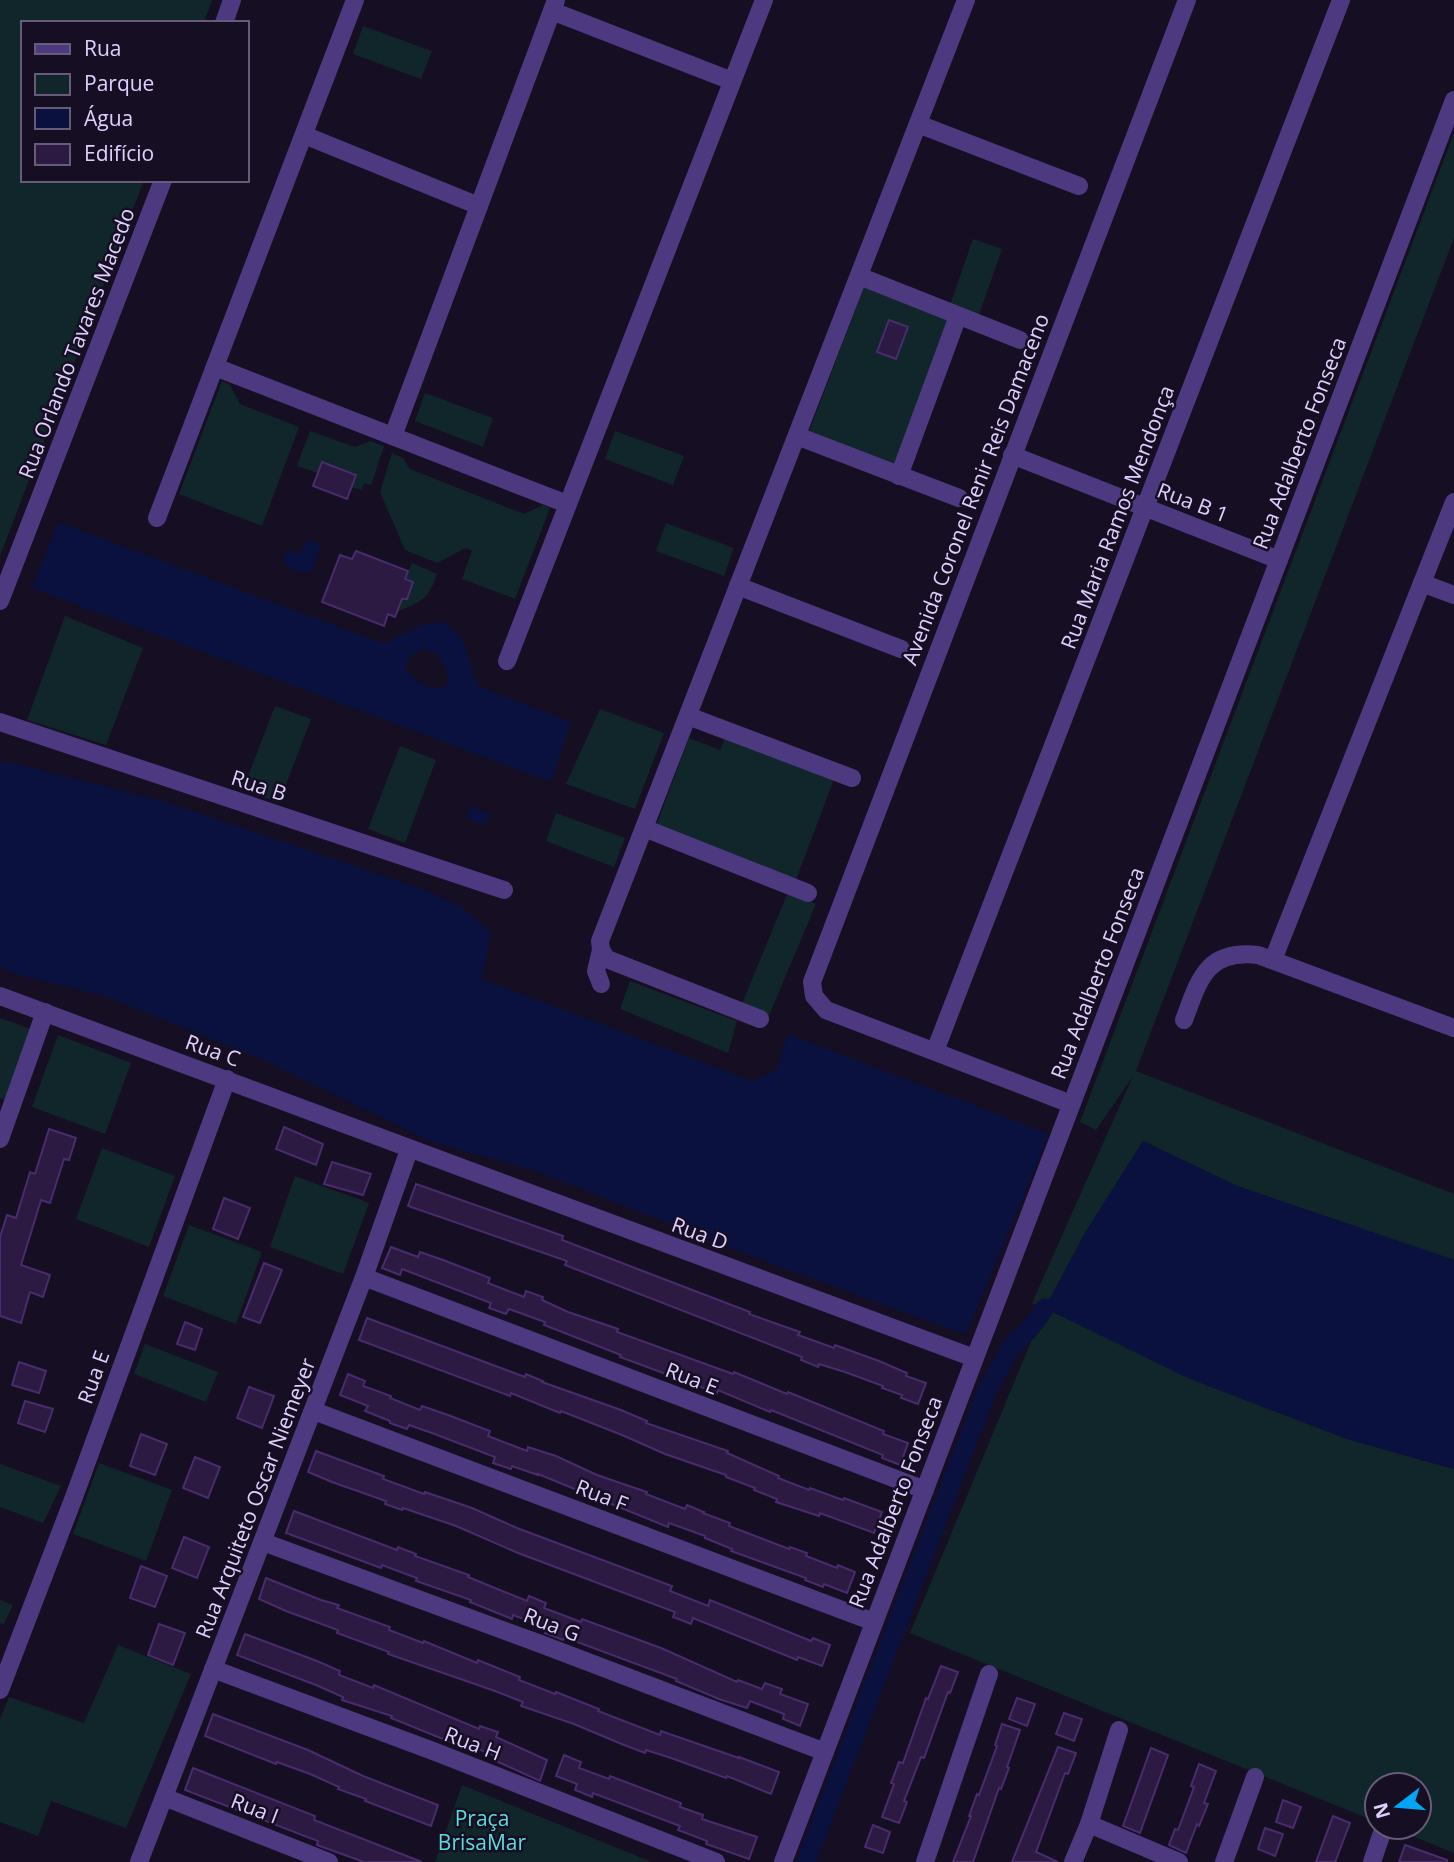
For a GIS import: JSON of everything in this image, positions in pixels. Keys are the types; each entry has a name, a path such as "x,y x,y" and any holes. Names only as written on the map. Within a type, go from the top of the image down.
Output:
{"street":[{"path":"225,21 233,0"},
{"path":"157,519 355,0"},
{"path":"507,661 764,0"},
{"path":"601,984 596,971 601,950 600,941 966,0"},
{"name":"Avenida Coronel Renir Reis Damaceno","path":"935,1051 826,1010 814,996 812,982 1187,0"},
{"name":"Rua Maria Ramos Mendonça","path":"935,1051 1341,0"},
{"path":"393,436 554,6 732,81"},
{"name":"Rua Adalberto Fonseca","path":"783,1862 1454,100"},
{"path":"918,124 1079,186"},
{"path":"304,135 479,206"},
{"name":"Rua Orlando Tavares Macedo","path":"0,601 162,182"},
{"path":"859,276 1020,340"},
{"path":"899,476 958,316"},
{"path":"215,367 567,504"},
{"path":"797,436 959,498"},
{"name":"Rua B 1","path":"1012,455 1279,560"},
{"path":"1273,960 1454,502"},
{"path":"1422,583 1454,595"},
{"path":"738,586 901,649"},
{"path":"688,716 852,778"},
{"name":"Rua B","path":"0,722 504,890"},
{"path":"644,828 808,893"},
{"path":"601,950 607,958 615,962 760,1019"},
{"path":"1184,1020 1200,977 1209,967 1233,955 1246,954 1273,960 1453,1023"},
{"name":"Rua C","path":"0,996 227,1079 410,1150"},
{"path":"0,1139 45,1012"},
{"path":"935,1051 1071,1104"},
{"name":"Rua E","path":"0,1690 79,1484 227,1079"},
{"name":"Rua Arquiteto Oscar Niemeyer","path":"139,1862 365,1277 410,1150"},
{"name":"Rua D","path":"410,1150 974,1358"},
{"name":"Rua E","path":"365,1277 925,1490"},
{"name":"Rua F","path":"314,1410 874,1622"},
{"name":"Rua G","path":"263,1542 825,1752"},
{"name":"Rua H","path":"213,1669 433,1751 716,1862"},
{"path":"925,1862 989,1674"},
{"path":"1073,1862 1119,1730"},
{"path":"1224,1862 1255,1777"},
{"name":"Rua I","path":"164,1797 294,1855 329,1862"},
{"path":"1088,1824 1179,1862"},
{"path":"1372,1862 1379,1841"}],"green space":[{"path":"0,0 212,0 205,21 21,21 21,182 143,182 0,556"},
{"path":"363,26 432,51 421,79 353,54"},
{"path":"1454,133 1454,238 1136,1071 1454,1194 1454,1260 1237,1186 1143,1141 1085,1233 1046,1306 1038,1306 1032,1303 1133,1076 1096,1130 1080,1122"},
{"path":"973,239 1002,249 978,318 949,308"},
{"path":"864,287 949,320 894,465 809,432"},
{"path":"222,381 230,385 240,404 299,427 262,526 179,494"},
{"path":"425,393 493,418 483,447 415,421"},
{"path":"310,431 355,447 370,441 384,446 371,485 364,483 361,490 352,487 356,474 323,462 318,473 297,466"},
{"path":"615,431 684,456 673,485 605,459"},
{"path":"392,453 403,458 410,469 524,514 543,505 550,508 515,599 462,579 472,551 466,548 437,563 405,550 380,492"},
{"path":"666,523 734,548 724,576 656,551"},
{"path":"412,563 437,574 423,599 397,612 413,583 405,579"},
{"path":"65,616 143,648 106,745 27,720"},
{"path":"275,706 311,719 279,803 243,789"},
{"path":"600,709 664,733 635,809 566,784"},
{"path":"689,738 720,750 725,738 834,779 796,880 656,826"},
{"path":"400,746 436,760 405,843 368,829"},
{"path":"556,813 625,838 614,867 546,841"},
{"path":"788,892 816,904 768,1018 741,1006"},
{"path":"630,981 737,1021 728,1053 620,1009"},
{"path":"0,1018 31,1029 5,1100 0,1098"},
{"path":"58,1035 131,1063 105,1134 32,1107"},
{"path":"102,1148 175,1176 149,1247 76,1219"},
{"path":"295,1176 369,1203 343,1274 270,1247"},
{"path":"189,1225 262,1252 236,1324 163,1296"},
{"path":"1045,1308 1188,1378 1347,1439 1454,1469 1454,1853 1424,1841 1433,1841 1433,1771 1363,1771 1363,1816 910,1633"},
{"path":"145,1344 218,1372 206,1402 134,1374"},
{"path":"99,1463 172,1490 146,1561 73,1534"},
{"path":"0,1464 61,1486 43,1523 0,1507"},
{"path":"0,1600 13,1605 4,1624 0,1623"},
{"path":"118,1645 191,1674 126,1828 51,1801 38,1836 0,1822 0,1719 9,1697 84,1723"},
{"name":"Praça BrisaMar","path":"462,1785 652,1862 435,1862"}],"water":[{"path":"58,522 384,644 420,626 441,623 451,627 460,637 480,687 571,722 551,782 32,588","holes":["422,649 438,656 444,665 448,683 443,687 425,686 405,669 409,657"]},
{"path":"311,540 321,545 312,571 303,573 290,568 283,556 289,550 300,554 306,541"},
{"path":"5,761 163,801 428,891 463,908 491,933 482,979 752,1081 776,1071 788,1034 1049,1134 966,1335 762,1260 536,1171 429,1141 266,1061 105,996 11,973 0,966 0,762"},
{"path":"471,806 489,813 485,825 466,818"},
{"path":"1143,1141 1237,1186 1454,1260 1454,1469 1347,1439 1188,1378 1045,1308 1085,1233"}],"building":[{"path":"889,320 908,327 896,359 877,352"},
{"path":"322,462 356,475 347,499 313,486"},
{"path":"356,551 408,571 405,579 413,582 407,599 402,599 395,617 388,614 384,626 322,602 340,555 352,559"},
{"path":"284,1127 323,1144 316,1165 276,1149"},
{"path":"49,1129 76,1138 69,1160 64,1159 50,1203 41,1200 21,1265 50,1275 43,1297 30,1292 21,1323 0,1316 0,1237 7,1215 16,1218 30,1172 35,1174"},
{"path":"332,1162 371,1174 363,1195 324,1184"},
{"path":"416,1184 563,1236 562,1240 800,1332 798,1335 834,1348 835,1345 907,1373 906,1376 926,1383 918,1404 901,1398 902,1395 882,1388 883,1386 819,1364 818,1367 801,1360 802,1357 565,1265 567,1261 408,1206"},
{"path":"224,1198 250,1208 238,1239 213,1229"},
{"path":"391,1247 418,1257 420,1252 443,1260 490,1278 488,1283 524,1297 526,1291 543,1297 542,1300 568,1312 618,1329 617,1332 733,1374 734,1372 787,1394 788,1392 884,1431 883,1434 908,1443 900,1465 882,1458 883,1455 771,1410 770,1412 718,1390 717,1393 620,1357 621,1355 544,1325 545,1322 509,1309 506,1314 489,1308 491,1303 402,1269 400,1275 382,1268"},
{"path":"264,1263 282,1270 260,1323 243,1317"},
{"path":"367,1318 525,1377 526,1374 621,1410 647,1421 646,1423 728,1451 727,1453 779,1476 778,1478 809,1490 810,1488 843,1500 844,1498 882,1512 874,1533 820,1513 819,1516 776,1502 777,1499 726,1475 665,1454 561,1411 560,1413 511,1393 510,1396 359,1340"},
{"path":"185,1322 202,1329 195,1350 177,1344"},
{"path":"19,1362 46,1371 39,1393 12,1385"},
{"path":"348,1374 365,1381 363,1386 420,1410 422,1406 448,1415 490,1431 488,1436 527,1451 528,1447 556,1456 597,1475 647,1492 646,1494 685,1509 687,1505 730,1523 729,1526 789,1549 790,1547 807,1553 806,1556 837,1568 838,1565 855,1572 847,1593 824,1584 823,1587 805,1580 806,1578 731,1551 732,1549 705,1536 669,1523 668,1527 538,1474 493,1463 495,1457 432,1433 409,1425 407,1429 390,1423 365,1411 368,1406 340,1395"},
{"path":"249,1387 274,1396 262,1428 237,1418"},
{"path":"25,1401 53,1409 45,1432 18,1423"},
{"path":"141,1434 167,1444 155,1475 130,1466"},
{"path":"316,1451 384,1476 383,1479 472,1508 517,1528 672,1586 670,1591 708,1606 710,1600 811,1641 813,1638 830,1645 822,1666 798,1657 797,1660 693,1618 691,1624 673,1617 675,1612 518,1553 456,1526 385,1504 386,1501 308,1472"},
{"path":"195,1457 220,1467 208,1498 183,1488"},
{"path":"294,1511 397,1550 398,1547 527,1601 529,1596 546,1603 544,1608 661,1648 737,1682 738,1680 762,1689 765,1683 782,1689 780,1694 808,1704 800,1726 783,1719 784,1714 750,1701 747,1708 719,1699 676,1681 677,1679 564,1637 563,1640 545,1633 548,1628 513,1615 512,1619 470,1602 471,1600 416,1581 417,1578 382,1565 381,1568 286,1533"},
{"path":"184,1537 209,1547 197,1578 172,1568"},
{"path":"141,1566 167,1576 155,1607 130,1598"},
{"path":"266,1578 339,1605 337,1608 390,1627 389,1630 477,1663 478,1660 520,1677 519,1680 555,1694 556,1692 660,1735 661,1731 779,1772 771,1794 727,1776 726,1778 646,1750 645,1753 521,1706 523,1702 495,1691 388,1654 389,1652 337,1633 338,1630 259,1599"},
{"path":"159,1624 185,1633 173,1665 148,1655"},
{"path":"245,1634 340,1671 339,1675 373,1688 374,1685 479,1729 480,1726 498,1732 496,1737 547,1760 540,1781 496,1761 498,1757 466,1744 465,1748 391,1718 392,1716 342,1700 343,1697 316,1685 237,1655"},
{"path":"941,1666 958,1672 924,1758 921,1757 904,1801 907,1802 899,1823 882,1817 894,1784 891,1783 899,1762 903,1763 926,1698 928,1699"},
{"path":"1017,1698 1035,1704 1027,1726 1009,1719"},
{"path":"1064,1713 1082,1719 1074,1741 1056,1734"},
{"path":"213,1714 308,1750 363,1776 438,1805 431,1826 365,1801 366,1799 338,1789 339,1787 310,1774 277,1762 276,1764 205,1736"},
{"path":"1002,1724 1020,1730 1007,1767 1009,1768 1001,1789 999,1788 973,1862 953,1862 997,1746 995,1745"},
{"path":"1058,1747 1076,1753 1068,1774 1065,1773 1036,1852 1058,1862 1012,1862"},
{"path":"1151,1748 1168,1755 1140,1833 1123,1826"},
{"path":"564,1755 581,1762 579,1768 609,1779 610,1776 681,1803 680,1807 703,1815 702,1819 757,1837 749,1859 706,1844 707,1841 678,1830 680,1826 593,1793 592,1797 575,1790 577,1784 556,1776"},
{"path":"1199,1764 1216,1771 1204,1803 1208,1804 1186,1853 1169,1845 1175,1829 1178,1830 1194,1787 1191,1786"},
{"path":"193,1768 315,1816 314,1820 422,1862 364,1862 317,1845 318,1841 185,1790"},
{"path":"1283,1800 1301,1807 1293,1828 1276,1822"},
{"path":"1333,1816 1350,1823 1335,1862 1316,1862"},
{"path":"873,1825 890,1832 883,1853 865,1847"},
{"path":"1265,1828 1283,1834 1275,1856 1258,1849"},
{"path":"1405,1845 1447,1860 1447,1862 1399,1862"}],"waterway":[{"path":"806,1862 986,1393 1011,1347 1028,1331 1045,1308"}]}
